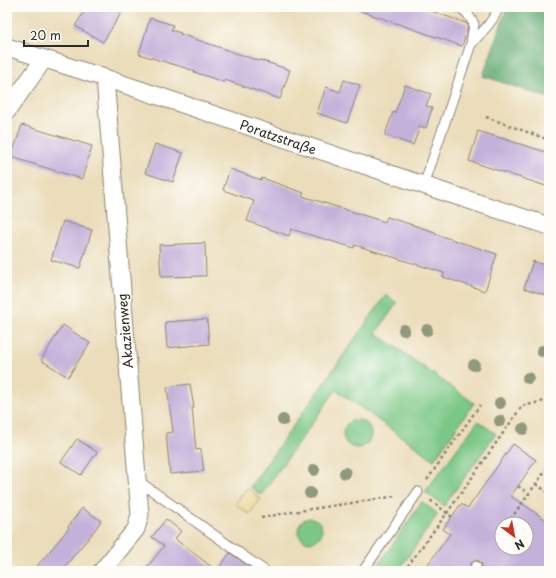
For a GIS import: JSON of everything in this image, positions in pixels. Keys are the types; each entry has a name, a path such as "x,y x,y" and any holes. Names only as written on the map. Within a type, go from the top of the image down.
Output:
{"street":[{"name":"Poratzstraße","path":"7,47 105,78 549,226"},
{"path":"7,111 44,59"},
{"name":"Akazienweg","path":"102,571 136,529 140,515 105,78"}],"lane":[{"path":"424,185 471,44 474,24 467,13 459,7"},
{"path":"471,44 490,23 496,15 499,7"},
{"path":"137,480 265,571"},
{"path":"363,571 418,492"}],"path":[{"path":"486,117 549,140"},
{"path":"404,571 522,406 549,400"},
{"path":"418,492 480,405"},
{"path":"513,516 549,466"},
{"path":"536,484 549,492"},
{"path":"518,486 529,494"},
{"path":"261,518 418,492 452,516"}],"green space":[{"path":"507,7 549,7 549,98 483,76"},
{"path":"386,295 397,303 376,333 474,403 434,460 336,390 261,495 250,487"},
{"path":"357,420 367,424 371,434 367,444 357,448 347,444 343,434 347,424"},
{"path":"478,421 496,434 444,506 425,492"},
{"path":"422,502 438,514 398,571 374,571"},
{"path":"310,518 319,521 322,530 319,539 310,542 301,539 298,530 301,521"}],"sand":[{"path":"247,488 261,499 249,514 235,504"}],"building":[{"path":"87,7 125,7 103,42 75,26"},
{"path":"358,7 419,7 466,23 468,25 467,31 462,46 358,10"},
{"path":"150,18 173,25 171,30 181,33 180,34 290,70 280,99 225,80 224,82 194,72 195,71 139,54"},
{"path":"344,80 360,85 347,123 317,113 326,87 340,92"},
{"path":"405,85 431,94 426,106 432,108 426,128 420,126 413,145 385,135"},
{"path":"22,125 92,146 82,179 11,157"},
{"path":"478,131 549,153 549,187 469,161"},
{"path":"155,144 183,153 173,182 145,173"},
{"path":"230,169 261,180 262,178 304,193 302,196 385,222 387,217 497,254 485,291 443,277 444,273 355,245 354,248 291,229 289,236 247,221 254,201 223,190"},
{"path":"63,221 92,230 80,268 51,260"},
{"path":"205,243 206,276 161,277 159,245"},
{"path":"533,261 549,267 549,296 524,288"},
{"path":"207,319 209,344 167,348 165,322"},
{"path":"63,325 90,343 68,377 41,360"},
{"path":"190,384 194,408 192,408 196,450 201,449 204,471 170,474 166,433 173,432 167,387"},
{"path":"77,439 97,452 81,475 61,462"},
{"path":"513,444 536,460 511,496 549,522 549,571 480,571 482,566 481,563 476,560 471,563 467,571 423,571 450,534 443,529 461,504 468,508"},
{"path":"82,508 101,521 91,535 61,571 33,571 69,528 68,527"},
{"path":"166,519 181,531 175,539 217,571 144,571 164,546 152,537"},
{"path":"230,553 255,571 217,571"}]}
